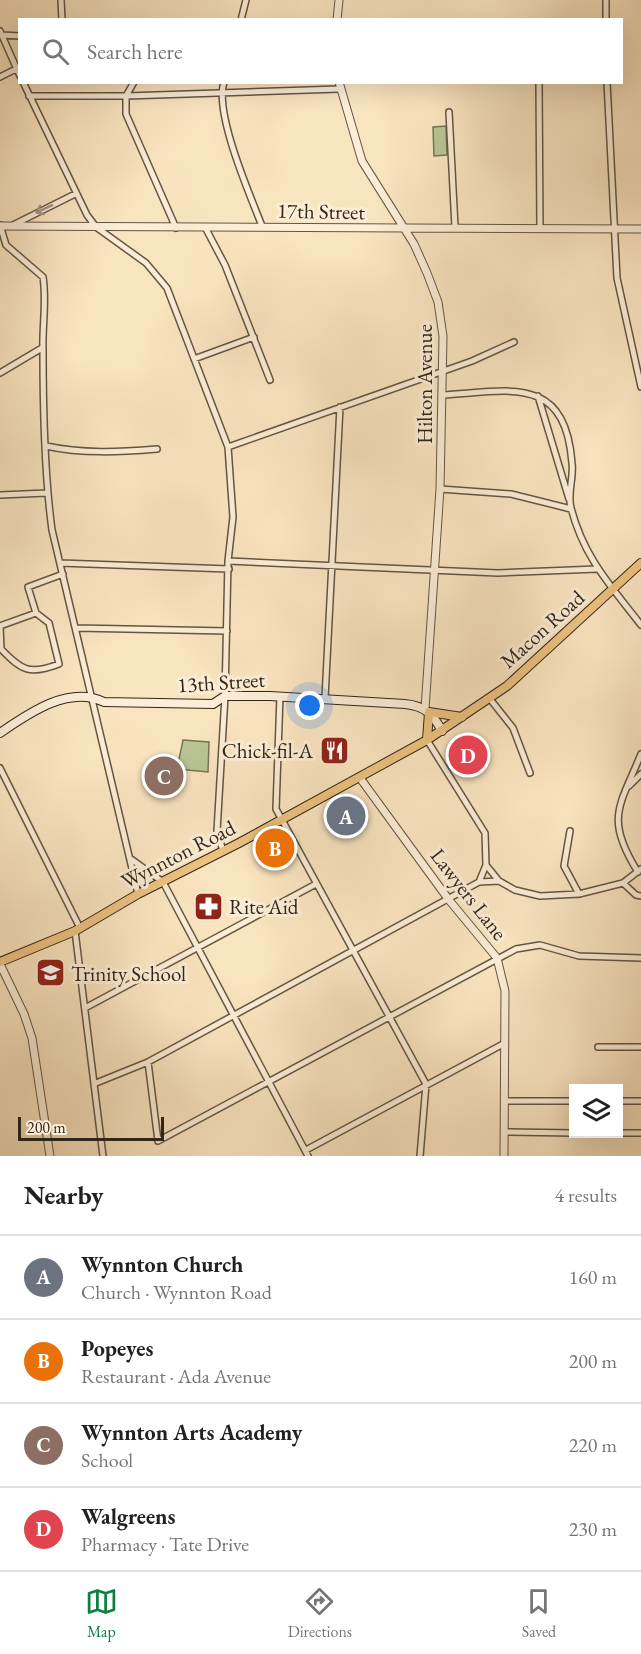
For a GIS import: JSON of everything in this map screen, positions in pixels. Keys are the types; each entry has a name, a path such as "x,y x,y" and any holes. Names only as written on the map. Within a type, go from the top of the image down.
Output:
{"main road":[{"name":"Macon Road","path":"463,717 490,699 641,563"},
{"name":"13th Street","path":"0,733 58,701 77,696 92,696 104,702 213,704 225,696 280,696 405,704 427,711"},
{"path":"427,711 463,717"},
{"path":"427,711 442,731"},
{"path":"427,711 427,740"},
{"name":"Wynnton Road","path":"0,963 78,929 138,894 360,778 463,717"}],"street":[{"path":"61,0 62,18"},
{"path":"242,18 246,0"},
{"path":"337,18 339,0"},
{"path":"606,0 606,18"},
{"path":"1,33 18,36"},
{"path":"1,33 18,72"},
{"path":"0,77 16,69"},
{"path":"23,84 75,194 96,227 146,262 159,276 177,310 228,447 233,516 228,561 225,696 218,831 222,851"},
{"path":"133,84 126,96 130,124 176,228"},
{"path":"223,84 221,92 233,148 262,226"},
{"path":"539,84 540,229"},
{"path":"608,84 617,279 641,387"},
{"path":"29,96 126,96 339,86"},
{"name":"Hilton Avenue","path":"339,86 362,161 419,254 438,302 443,336 440,489 427,711"},
{"path":"449,112 455,227"},
{"path":"12,225 75,194"},
{"path":"0,226 6,245 43,277 46,315 42,348 47,493 60,563 138,894"},
{"name":"17th Street","path":"0,226 206,229 262,226 405,229 455,227 641,229"},
{"path":"206,229 225,265 270,380"},
{"path":"194,359 254,337"},
{"path":"228,447 444,371 514,342"},
{"path":"0,373 42,348"},
{"path":"443,395 525,392 548,400 556,409 569,443 573,488 569,500"},
{"path":"538,396 584,547 612,590 641,625"},
{"path":"325,699 340,407"},
{"path":"46,446 67,451 123,452 157,449"},
{"path":"440,489 511,494 571,509"},
{"path":"0,495 47,493"},
{"path":"228,561 498,573 597,569"},
{"path":"60,563 229,569"},
{"path":"36,613 0,626 1,650 22,669 31,671 59,664 49,623 36,613 28,587 63,574"},
{"path":"76,628 227,631"},
{"path":"280,696 275,801 282,820 316,884 426,1084 420,1156"},
{"path":"490,699 513,728 522,757 530,773"},
{"path":"427,740 485,833 486,865 479,882"},
{"path":"486,865 499,880 515,890 540,896 579,894 623,883 640,870 619,828 617,812 641,754"},
{"path":"0,768 78,929 103,1156"},
{"path":"626,789 641,774"},
{"path":"0,778 11,792"},
{"name":"Lawyers Lane","path":"360,778 449,900 497,958 505,991 504,1156"},
{"path":"570,831 564,866 579,894"},
{"path":"130,857 162,882 307,1153 426,1084 505,1044"},
{"path":"96,1083 148,1062 479,882 499,880"},
{"path":"623,883 636,895 641,896"},
{"path":"85,1008 316,884"},
{"path":"148,1062 158,1141 389,1020 516,949 540,945 579,956 641,958"},
{"path":"0,963 24,1014 32,1038 50,1156"},
{"path":"598,1047 641,1047"},
{"path":"505,1101 569,1101"},
{"path":"623,1101 641,1101"},
{"path":"504,1132 569,1132"},
{"path":"623,1133 641,1133"}],"green space":[{"path":"446,126 447,155 434,156 433,127"},
{"path":"183,740 209,742 208,772 177,769"}],"place":[{"name":"Chick-fil-A","path":"334,750"},
{"name":"Walgreens","path":"468,755"},
{"name":"Wynnton Arts Academy","path":"164,776"},
{"name":"Wynnton Church","path":"346,816"},
{"name":"Popeyes","path":"275,848"},
{"name":"Rite Aid","path":"208,906"},
{"name":"Trinity School","path":"50,973"}]}
